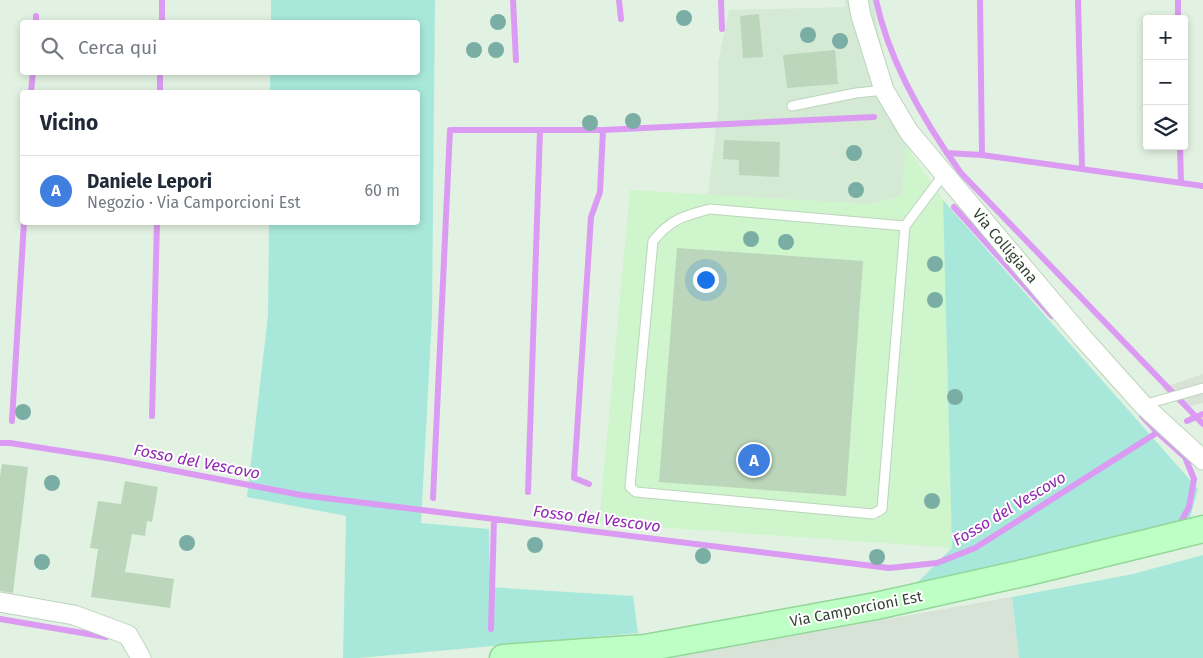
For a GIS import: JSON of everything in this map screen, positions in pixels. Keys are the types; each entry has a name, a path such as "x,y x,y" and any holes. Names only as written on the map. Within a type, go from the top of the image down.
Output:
{"main road":[{"name":"Via Camporcioni Est","path":"503,658 645,648 876,606 1028,572 1191,532"}],"street":[{"name":"Via Colligiana","path":"858,0 861,16 884,90 909,132 1082,337 1144,405 1203,460"},
{"path":"1191,532 1203,521"},
{"path":"0,602 74,615 128,635 141,658"}],"lane":[{"path":"792,106 856,93 884,90"},
{"path":"905,226 710,210 683,216 663,228 653,241 630,487 636,492 873,514 882,509 905,226 944,174"},
{"path":"1144,405 1203,388"}],"shaded area":[{"path":"271,0 435,0 432,317 421,523 489,529 490,587 633,596 638,633 343,658 346,516 247,497 268,315 269,225 420,225 420,90 270,90 270,75 420,75 420,20 271,20"},
{"path":"845,0 873,0 878,31 906,145 902,196 869,204 708,195 718,110 718,63 729,10 846,7"},
{"path":"906,145 943,200 952,548 599,523 630,190 870,204 902,196"},
{"path":"943,200 1198,489 1188,525 913,587 952,548"},
{"path":"1203,374 1203,403 1184,408 1162,388"},
{"path":"1203,555 1203,658 1019,658 1012,597 1133,574"},
{"path":"1012,597 1019,658 665,658"}],"building":[{"path":"759,14 763,57 743,58 740,16"},
{"path":"835,50 838,84 787,88 783,55"},
{"path":"724,140 780,142 779,177 739,175 739,160 723,159"},
{"path":"677,248 863,261 846,496 659,482"},
{"path":"2,464 28,467 13,593 0,591 0,476"},
{"path":"125,481 158,487 152,522 147,521 145,536 132,534 125,572 174,579 170,608 91,597 98,549 90,548 98,501 121,504"}],"waterway":[{"path":"162,0 162,20"},
{"path":"513,0 516,60"},
{"path":"619,0 621,19"},
{"path":"721,0 722,29"},
{"path":"876,0 890,46 910,91 934,133 961,173 1203,424"},
{"path":"980,0 982,155"},
{"path":"1078,0 1082,169"},
{"path":"1178,0 1178,15"},
{"path":"31,90 33,75"},
{"path":"160,75 160,90"},
{"path":"433,498 450,130 603,130 874,117"},
{"path":"528,492 540,130"},
{"path":"589,484 574,478 591,217 600,192 603,130"},
{"path":"1180,150 1181,183"},
{"path":"947,153 982,155 1203,186"},
{"path":"954,207 1052,316"},
{"path":"12,421 24,225"},
{"path":"152,416 157,225"},
{"name":"Fosso del Vescovo","path":"1187,421 1203,414"},
{"path":"1142,416 1185,457 1194,479 1189,507 1182,520"},
{"name":"Fosso del Vescovo","path":"0,443 113,459 301,495 889,568 937,563 975,548 1158,432"},
{"path":"491,629 494,519"},
{"path":"0,619 106,637"}],"place":[{"name":"Daniele Lepori","path":"754,460"}]}
